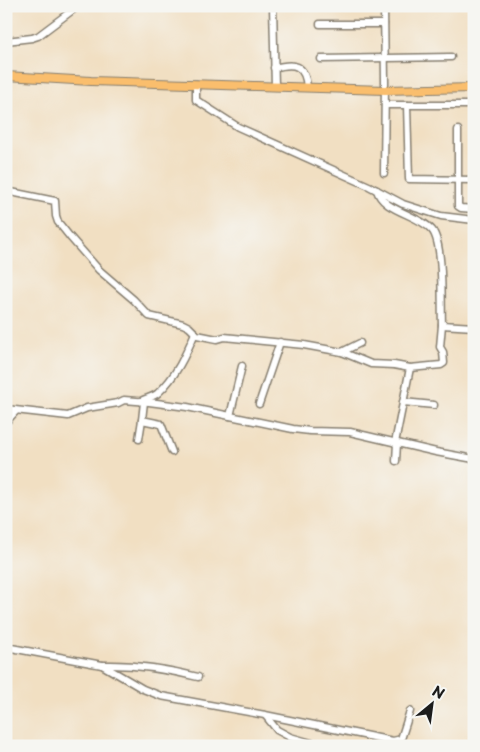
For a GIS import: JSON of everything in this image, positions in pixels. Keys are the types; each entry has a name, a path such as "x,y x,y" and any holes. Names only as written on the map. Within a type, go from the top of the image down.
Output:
{"main road":[{"path":"6,76 385,90 474,88"}],"street":[{"path":"6,41 38,36 78,6"},
{"path":"273,6 275,86"},
{"path":"384,6 384,173"},
{"path":"320,24 384,24"},
{"path":"321,59 451,58"},
{"path":"274,68 295,65 305,75 307,88"},
{"path":"196,84 196,100 238,127 377,190 403,204 428,213 474,220"},
{"path":"385,105 474,105"},
{"path":"408,105 409,179 474,180"},
{"path":"458,130 458,206 474,209"},
{"path":"6,191 55,201 58,222 99,270 134,300 148,316 183,324 197,335 216,340 224,337 280,342 342,352 371,364 410,368 441,365 444,363 443,352 440,346 442,325 439,243 432,230 425,224 381,200 377,190"},
{"path":"442,325 474,327"},
{"path":"142,402 157,395 174,374 185,356 195,333"},
{"path":"259,404 280,342"},
{"path":"342,352 360,343"},
{"path":"230,416 242,366"},
{"path":"396,461 396,443 410,368"},
{"path":"6,409 68,416 87,408 118,404 124,400 187,407 310,432 350,432 474,460"},
{"path":"139,439 142,402"},
{"path":"403,402 434,405"},
{"path":"6,422 16,411"},
{"path":"142,420 161,424 172,452"},
{"path":"6,647 102,665 172,670 198,677"},
{"path":"102,665 144,689 161,696 396,741 401,739 410,711"},
{"path":"265,715 277,730 290,737 322,746"}]}
